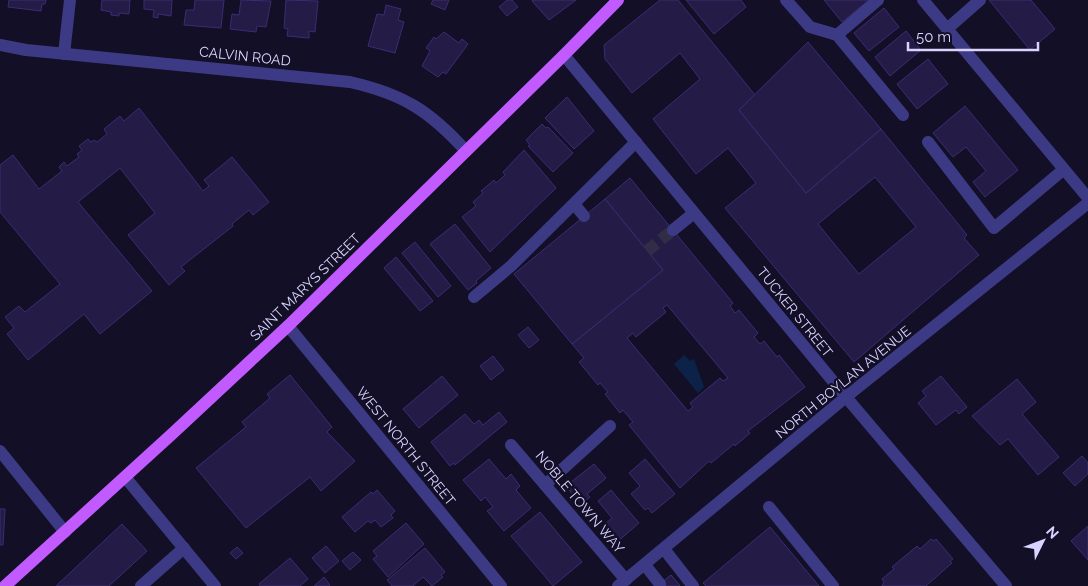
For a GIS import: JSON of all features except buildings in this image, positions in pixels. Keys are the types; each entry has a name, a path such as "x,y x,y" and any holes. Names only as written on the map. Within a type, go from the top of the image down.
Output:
{"main road":[{"name":"SAINT MARYS STREET","path":"5,586 288,326 618,0"}],"street":[{"path":"64,54 70,0"},
{"path":"786,0 810,27 837,35 903,115"},
{"path":"837,35 878,0"},
{"path":"947,29 980,0"},
{"path":"927,1 947,29 1088,198"},
{"name":"CALVIN ROAD","path":"0,45 64,54 350,82 371,87 407,100 423,111 466,151"},
{"name":"TUCKER STREET","path":"564,55 846,397 1006,586"},
{"path":"474,296 511,266 636,142"},
{"path":"928,142 994,228 1063,170"},
{"name":"NORTH BOYLAN AVENUE","path":"622,583 846,397 1088,203"},
{"path":"574,204 584,216"},
{"path":"673,230 694,212"},
{"name":"WEST NORTH STREET","path":"288,326 501,586"},
{"path":"545,485 610,426"},
{"name":"NOBLE TOWN WAY","path":"511,445 622,583"},
{"path":"0,451 65,532"},
{"path":"125,477 215,586"},
{"path":"769,507 833,586"},
{"path":"141,586 184,548"},
{"path":"664,549 693,586"},
{"path":"645,565 660,584"}],"water":[{"path":"684,355 690,361 694,359 704,387 698,393 674,364"}],"tunnel":[{"path":"647,251 673,230"}]}
